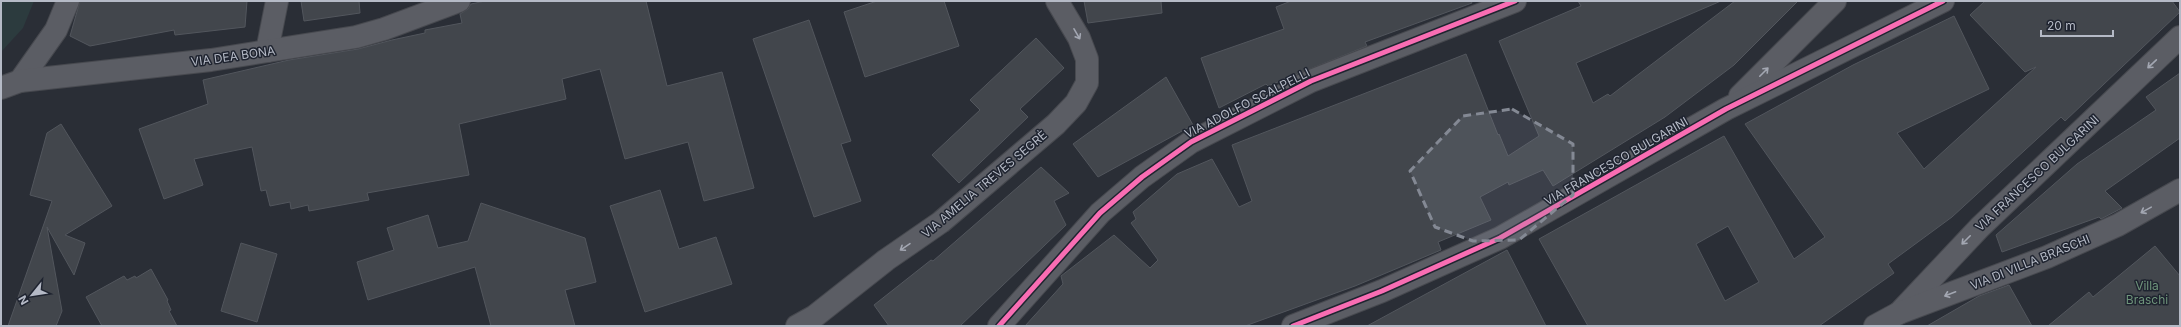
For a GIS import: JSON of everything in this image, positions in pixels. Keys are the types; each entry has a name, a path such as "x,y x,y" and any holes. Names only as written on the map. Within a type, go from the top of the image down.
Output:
{"street":[{"path":"11,84 56,30 68,1"},
{"path":"267,51 277,1"},
{"name":"VIA DEA BONA","path":"11,84 267,51 369,34 459,1"},
{"name":"VIA AMELIA TREVES SEGRÈ","path":"797,326 815,316 886,260 941,222 1056,124 1076,103 1087,83 1087,59 1079,38 1057,1"},
{"name":"VIA ADOLFO SCALPELLI","path":"999,326 1100,213 1142,177 1191,142 1286,92 1331,72 1515,1"},
{"path":"1726,109 1835,1"},
{"name":"VIA FRANCESCO BULGARINI","path":"1293,326 1382,291 1500,238 1726,109 1943,1"},
{"name":"VIA FRANCESCO BULGARINI","path":"1899,313 1980,227 2180,38"},
{"name":"VIA DI VILLA BRASCHI","path":"1875,326 1899,313 2047,257 2118,225 2180,190"}],"highlighted area":[{"path":"1512,109 1573,144 1573,195 1519,240 1473,241 1435,227 1410,171 1463,116"}],"shaded area":[{"path":"1,1 34,1 23,28 1,52"}],"building":[{"path":"80,1 247,1 245,27 175,35 174,30 90,46 70,36"},
{"path":"301,1 359,1 360,13 304,21"},
{"path":"485,1 646,1 667,86 722,72 754,188 704,201 688,142 625,159 600,69 562,79 566,99 459,124 469,175 367,193 369,200 309,211 308,205 291,209 290,202 270,206 266,190 261,191 252,147 194,159 203,185 164,199 139,129 208,104 203,80 289,60 358,49 425,33 425,30 462,23 460,14 468,9 471,4"},
{"path":"877,1 944,1 959,46 865,77 844,12"},
{"path":"1084,1 1161,1 1162,13 1088,23"},
{"path":"1291,1 1471,1 1472,3 1365,42 1367,46 1268,86 1266,84 1219,108 1201,58 1284,29 1276,7"},
{"path":"1578,1 1721,1 1576,63 1593,103 1608,94 1610,96 1735,1 1798,1 1734,65 1665,117 1553,186 1543,170 1509,185 1508,182 1480,197 1491,220 1438,242 1441,250 1355,286 1245,326 1025,326 1063,284 1061,276 1114,235 1150,268 1158,260 1131,223 1136,219 1133,212 1177,174 1212,159 1239,207 1252,201 1232,145 1466,54 1498,135 1499,134 1508,156 1539,136 1499,41 1581,6"},
{"path":"1985,1 2172,1 2180,12 2065,121 2061,117 1952,217 1888,264 1894,273 1819,326 1588,326 1539,239 1724,136 1794,259 1825,237 1745,124 1853,65 1954,16 1989,89 1897,133 1924,169 2036,67 2025,72 1970,15","holes":["1728,226 1759,282 1725,301 1696,244"]},
{"path":"809,20 851,141 841,144 861,201 814,217 753,39"},
{"path":"1036,38 1064,68 1020,109 1028,117 959,183 932,155 980,110 970,100"},
{"path":"2180,73 2180,138 2105,191 2122,208 2101,219 2099,217 2002,252 1996,235 2077,164 2156,110 2146,97"},
{"path":"1166,77 1193,125 1098,177 1073,144"},
{"path":"61,124 112,206 65,235 85,243 74,275 47,227 62,311 56,326 8,326 52,201 30,195 47,133"},
{"path":"1041,167 1069,193 1054,201 1066,225 960,326 889,326 874,305 931,260 933,261"},
{"path":"660,190 679,249 716,237 732,284 645,312 610,206"},
{"path":"481,203 585,238 596,282 565,290 575,326 491,326 475,267 368,300 357,262 394,250 387,228 428,215 438,248 468,241"},
{"path":"241,243 277,254 257,322 221,311"},
{"name":"Villa Braschi","path":"2155,246 2180,276 2180,326 2048,326 2089,292 2093,297"},
{"path":"1507,250 1546,326 1367,326"},
{"path":"151,269 168,300 167,301 171,310 169,311 177,326 102,326 86,297 124,276 127,280 135,276 136,278"},
{"path":"2009,285 2032,326 1927,326 1979,296"}],"cycle path":[{"path":"999,326 1100,213 1142,177 1191,142 1311,81 1515,1"},
{"path":"1293,326 1382,291 1500,238 1726,109 1943,1"}]}
